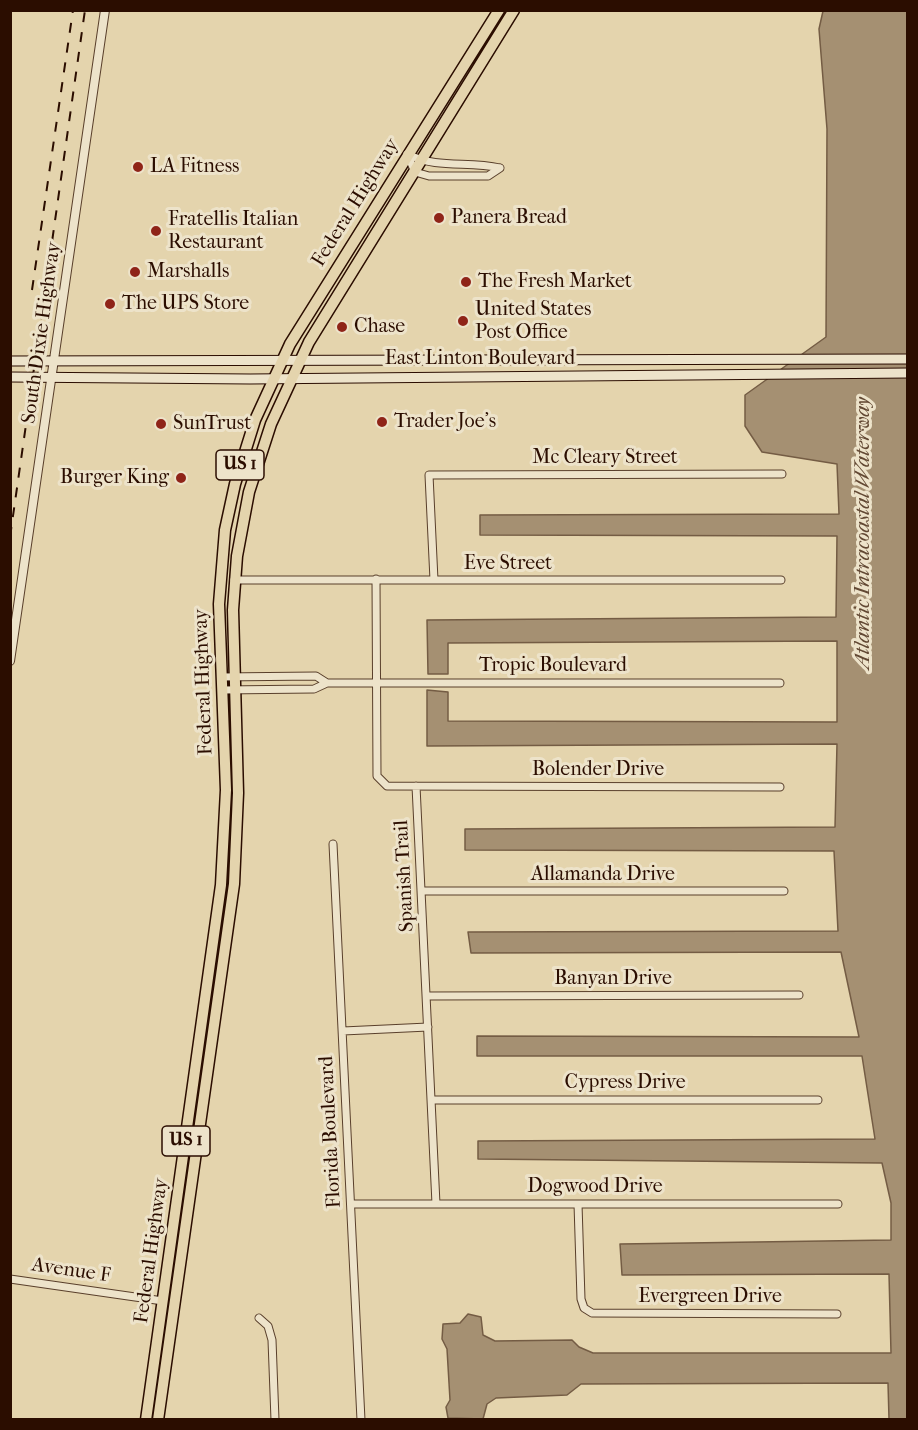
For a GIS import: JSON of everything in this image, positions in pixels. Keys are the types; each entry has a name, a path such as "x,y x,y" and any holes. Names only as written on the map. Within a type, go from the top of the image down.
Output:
{"main road":[{"name":"Federal Highway","path":"146,1419 219,904 225,830 219,604 225,530 243,457 273,378 301,323 499,10"},
{"name":"Federal Highway","path":"158,1419 231,907 238,793 234,689 234,580 242,524 254,471 299,361 513,11"},
{"name":"East Linton Boulevard","path":"10,361 908,359"},
{"path":"522,361 522,377"},
{"path":"144,377 160,362"},
{"name":"East Linton Boulevard","path":"10,377 522,377 908,373"},
{"path":"225,830 236,843"}],"street":[{"name":"South Dixie Highway","path":"10,661 105,10"},
{"path":"407,154 421,161 441,165 500,168 488,176 429,176 415,171 407,154"},
{"name":"Mc Cleary Street","path":"434,580 429,475 782,474"},
{"path":"376,579 377,776 387,786 416,786"},
{"name":"Eve Street","path":"234,580 781,580"},
{"name":"Tropic Boulevard","path":"221,676 316,676 327,683"},
{"name":"Tropic Boulevard","path":"222,690 314,688 327,683 780,683"},
{"name":"Bolender Drive","path":"416,786 780,787"},
{"name":"Spanish Trail","path":"416,786 423,891 436,1204"},
{"name":"Florida Boulevard","path":"333,844 361,1419"},
{"name":"Allamanda Drive","path":"423,891 784,891"},
{"name":"Banyan Drive","path":"427,996 799,995"},
{"path":"343,1031 428,1027"},
{"name":"Cypress Drive","path":"432,1100 818,1100"},
{"name":"Dogwood Drive","path":"351,1204 838,1204"},
{"name":"Evergreen Drive","path":"578,1204 581,1299 584,1308 592,1313 837,1314"},
{"name":"Avenue F","path":"10,1279 163,1301"},
{"path":"258,1318 268,1326 272,1340 275,1419"}],"water":[{"name":"Atlantic Intracoastal Waterway","path":"823,11 907,11 907,1419 889,1419 888,1383 581,1384 567,1395 496,1398 487,1404 483,1419 448,1418 446,1407 450,1400 447,1349 442,1339 443,1324 460,1323 468,1314 481,1317 483,1335 495,1341 572,1340 579,1347 593,1353 891,1353 889,1274 622,1275 620,1244 891,1240 891,1203 882,1163 478,1159 478,1141 875,1139 862,1056 477,1056 477,1036 859,1037 841,952 471,953 468,932 838,931 834,851 465,850 465,829 835,827 837,744 427,746 427,690 448,692 448,721 837,722 837,641 448,643 448,674 428,674 427,620 836,617 837,536 480,535 480,515 839,514 837,464 762,452 745,426 745,395 826,337 827,129 819,29"}],"railway":[{"path":"32,290 73,10"},
{"path":"10,537 85,10"}],"place":[{"name":"LA Fitness","path":"138,167"},
{"name":"Panera Bread","path":"439,218"},
{"name":"Fratellis Italian Restaurant","path":"156,231"},
{"name":"Marshalls","path":"135,272"},
{"name":"The Fresh Market","path":"466,282"},
{"name":"The UPS Store","path":"110,304"},
{"name":"United States Post Office","path":"463,321"},
{"name":"Chase","path":"342,327"},
{"name":"Trader Joe's","path":"382,422"},
{"name":"SunTrust","path":"161,424"},
{"name":"Burger King","path":"181,478"}]}
